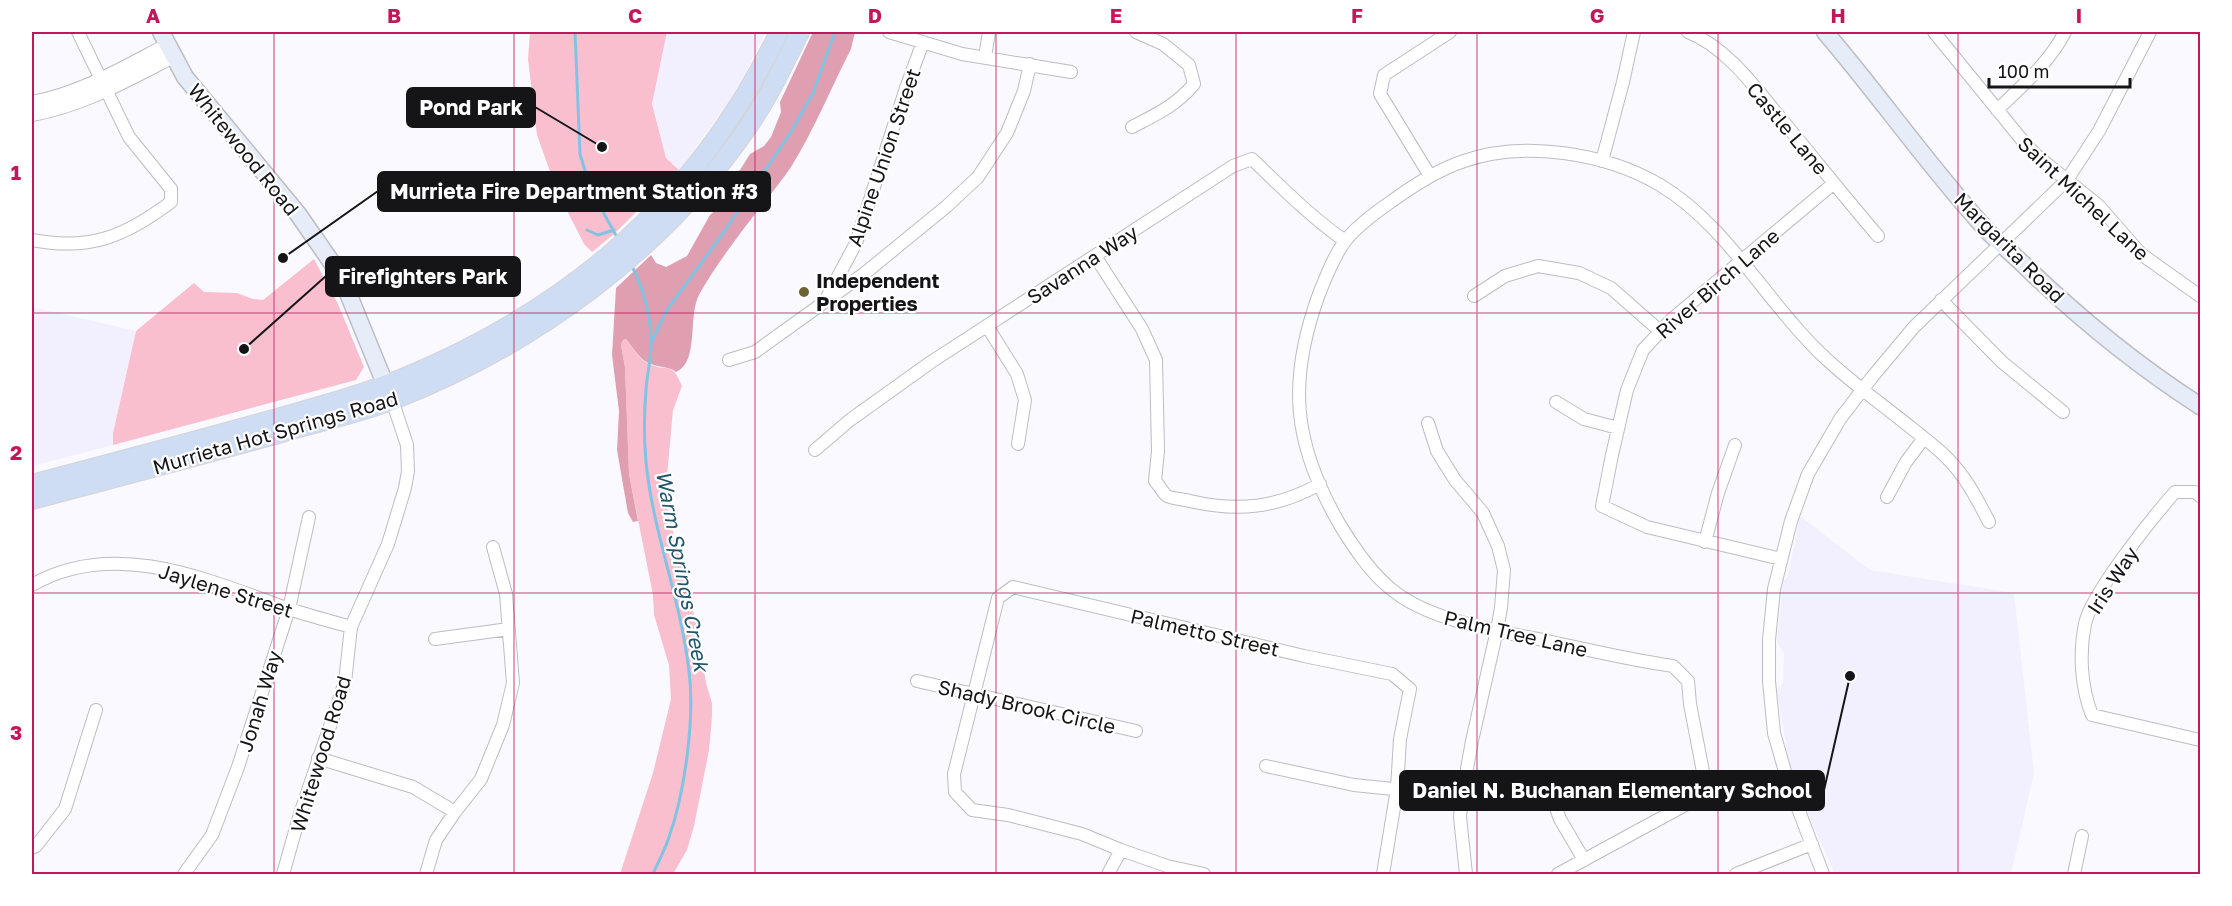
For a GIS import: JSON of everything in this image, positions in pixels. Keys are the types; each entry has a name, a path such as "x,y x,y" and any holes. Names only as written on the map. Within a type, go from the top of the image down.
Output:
{"main road":[{"name":"Murrieta Hot Springs Road","path":"639,239 720,135 760,71 779,32"},
{"name":"Murrieta Hot Springs Road","path":"32,500 224,449 389,392 608,267 639,239 681,210 725,159 777,78 800,32"},
{"name":"Margarita Road","path":"1825,32 1984,227 2102,335 2157,378 2200,406"},
{"name":"Whitewood Road","path":"168,44 186,78 323,246 341,276 389,392"},
{"name":"Murrieta Hot Springs Road","path":"32,484 359,394 389,392"}],"street":[{"path":"32,240 55,244 92,243 110,238 149,218 171,202 171,189 129,137 78,32"},
{"path":"889,32 962,54 1071,72"},
{"path":"985,57 989,32"},
{"path":"1132,127 1164,111 1183,97 1194,84 1189,65 1163,44 1136,32"},
{"path":"1430,177 1380,94 1384,75 1450,32"},
{"path":"1602,161 1634,32"},
{"name":"Castle Lane","path":"1688,32 1725,55 1760,93 1878,236"},
{"name":"Saint Michel Lane","path":"1934,32 2037,156 2099,206 2141,254 2200,296"},
{"path":"1997,110 2056,50 2065,32"},
{"path":"1823,874 1788,782 1774,733 1769,681 1769,640 1774,589 1791,521 1808,474 1840,419 1914,327 2067,180 2099,131 2150,32"},
{"name":"Alpine Union Street","path":"824,302 856,243 923,42"},
{"path":"32,114 63,107 168,44"},
{"path":"729,360 755,352 865,273 947,206 978,177 1007,133 1024,91 1030,64"},
{"path":"32,103 103,85"},
{"name":"Palm Tree Lane","path":"1584,860 1698,798 1704,777 1690,704 1688,681 1673,666 1497,630 1430,612 1392,591 1356,553 1328,505 1310,462 1299,418 1299,373 1307,328 1326,277 1346,241 1381,209 1419,181 1465,160 1510,151 1558,152 1611,163 1658,184 1695,209 1817,351 1946,456 1966,480 1989,522"},
{"name":"Savanna Way","path":"815,450 850,420 931,362 1233,166 1252,159 1290,197 1320,223 1346,241"},
{"name":"River Birch Lane","path":"1705,542 1647,527 1602,506 1627,390 1643,350 1672,319 1834,183"},
{"path":"1095,256 1142,329 1156,360 1158,451 1155,481 1167,496 1231,506 1269,505 1301,494 1320,484"},
{"path":"1474,296 1505,276 1538,266 1579,273 1611,288 1660,331"},
{"path":"1941,300 2002,362 2063,412"},
{"path":"987,326 1017,374 1025,400 1018,444"},
{"name":"Whitewood Road","path":"284,874 318,758 345,682 351,627 388,544 408,471 407,445 389,392"},
{"path":"1556,402 1584,419 1618,428"},
{"path":"1428,423 1437,451 1455,480 1483,513 1498,546 1504,570 1497,630 1462,796 1460,817 1466,874"},
{"path":"1887,497 1906,462 1924,438"},
{"path":"1735,445 1718,493 1705,542 1781,559"},
{"name":"Iris Way","path":"2200,496 2195,492 2175,492 2160,509 2099,594 2085,622 2082,655 2085,699 2092,715 2200,740"},
{"name":"Jonah Way","path":"184,874 212,835 238,767 289,609 309,517"},
{"path":"426,874 436,840 481,779 503,725 513,683 506,594 493,547"},
{"name":"Jaylene Street","path":"32,585 80,567 124,563 181,572 289,609 351,627"},
{"name":"Palmetto Street","path":"976,694 998,598 1013,587 1304,656 1392,674 1410,688 1400,739 1396,789"},
{"path":"435,639 508,629"},
{"name":"Shady Brook Circle","path":"917,681 1136,732"},
{"path":"976,694 954,774 955,792 972,810 1008,815 1071,831 1167,866 1204,874"},
{"path":"32,848 65,809 96,710"},
{"path":"318,758 412,787 455,812"},
{"path":"1266,766 1354,785 1462,796"},
{"path":"1547,783 1560,819 1584,860 1558,874"},
{"path":"1383,874 1396,789"},
{"path":"2074,874 2082,836"},
{"path":"1736,874 1812,844"},
{"path":"1108,874 1120,850"}],"shaded area":[{"path":"530,32 667,32 652,104 666,158 679,170 614,234 592,252 584,244 557,191 537,135 528,59"},
{"path":"667,32 766,32 725,107 679,170 666,158 652,104"},
{"path":"813,32 855,32 851,49 815,124 791,167 727,251 700,293 694,313 691,348 683,367 676,372 654,365 640,357 626,339 621,345 625,367 629,474 638,521 633,522 628,513 617,450 619,411 612,355 616,288 651,255 656,263 666,267 687,256 710,215 724,202 722,184 729,175 740,170 750,154 764,146 771,137 781,112 780,102"},
{"path":"314,259 338,304 364,367 356,380 113,445 113,433 136,331 194,283 204,292 237,293 263,300"},
{"path":"32,307 136,331 113,433 113,445 32,466"},
{"path":"626,339 645,362 672,370 682,386 673,410 665,498 696,623 706,683 712,703 709,750 694,826 687,850 673,874 620,874 653,773 671,699 669,665 654,615 653,595 629,474 625,367 621,345"},
{"path":"1800,516 1870,570 2014,593 2034,773 2011,874 1835,874 1809,816 1789,762 1777,691 1783,682 1784,654 1777,642 1783,581 1788,575"}],"waterway":[{"name":"Warm Springs Creek","path":"575,32 580,154 591,190 618,239"},
{"path":"652,341 667,310 724,232 791,132 813,93 835,32"},
{"path":"587,230 598,235 614,230"},
{"name":"Warm Springs Creek","path":"632,266 646,302 651,331 644,426 646,462 655,515 680,618 691,690 690,732 680,799 667,842 653,874"}],"place":[{"name":"Pond Park","path":"602,147"},
{"name":"Murrieta Fire Department Station #3","path":"283,258"},
{"name":"Independent Properties","path":"804,292"},
{"name":"Firefighters Park","path":"244,349"},
{"name":"Daniel N. Buchanan Elementary School","path":"1850,676"}]}
